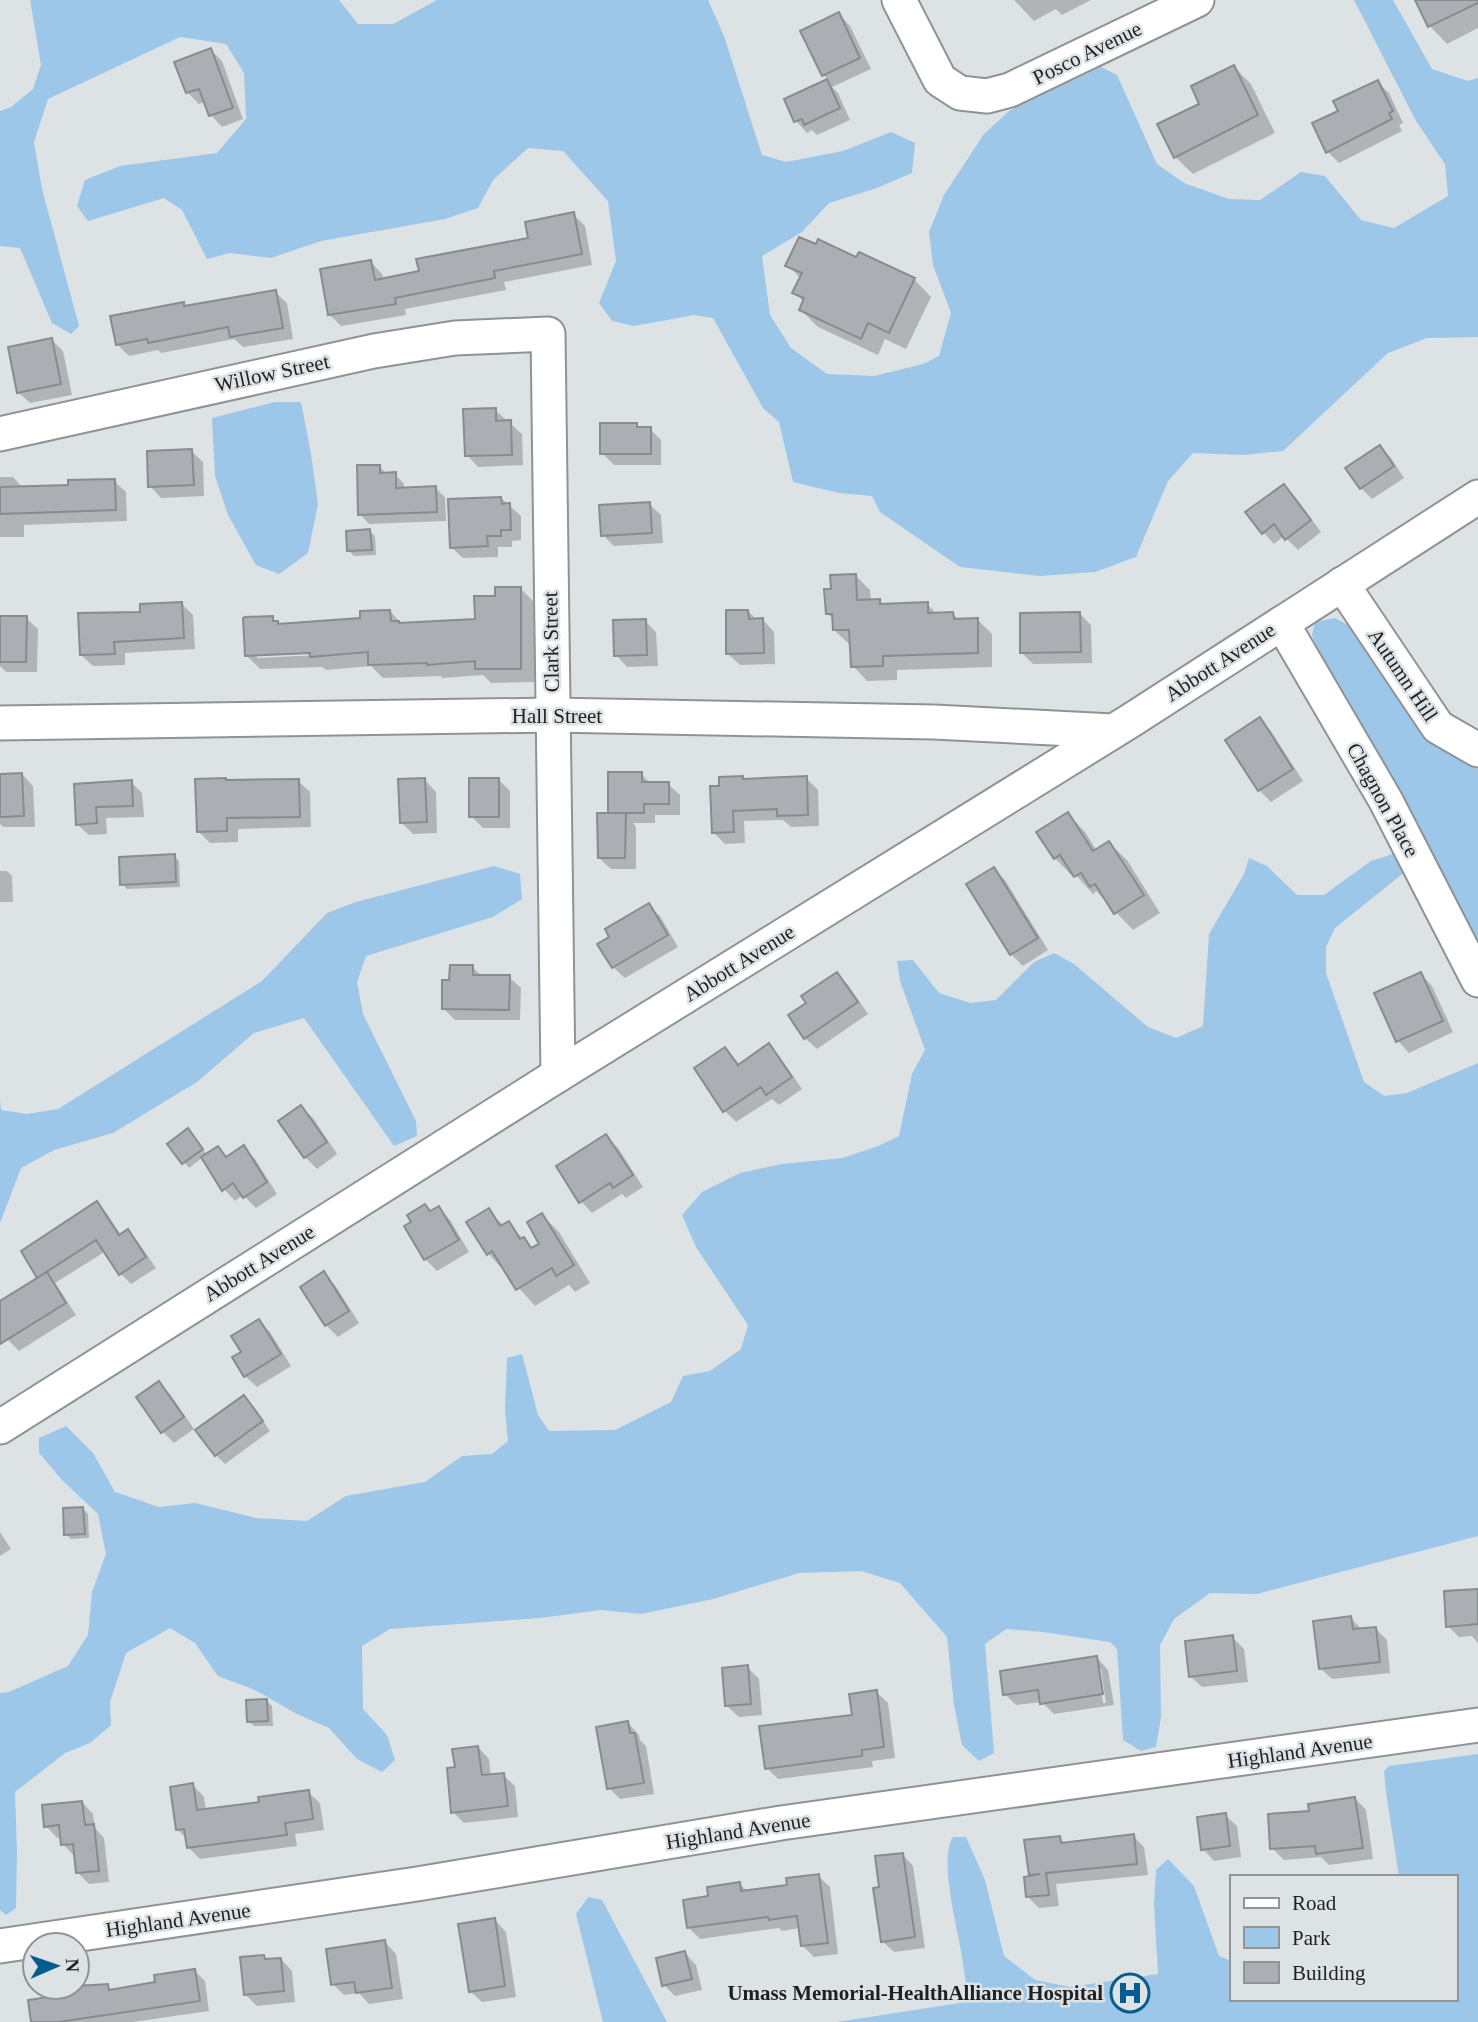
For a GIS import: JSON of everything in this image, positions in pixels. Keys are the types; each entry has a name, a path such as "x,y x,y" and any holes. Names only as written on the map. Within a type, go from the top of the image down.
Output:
{"street":[{"name":"Posco Avenue","path":"899,0 940,80 960,93 987,96 1010,90 1197,0"},
{"name":"Willow Street","path":"0,433 374,351 456,338 548,334"},
{"name":"Clark Street","path":"548,334 558,1075"},
{"name":"Abbott Avenue","path":"0,1427 558,1075 1113,731 1478,497"},
{"name":"Autumn Hill","path":"1342,584 1438,727 1478,750"},
{"name":"Chagnon Place","path":"1282,623 1386,801 1478,980"},
{"name":"Hall Street","path":"0,723 552,716 933,722 1113,731"},
{"name":"Highland Avenue","path":"0,1946 417,1884 781,1823 1478,1726"}],"green space":[{"path":"30,0 339,0 358,24 393,24 437,0 708,0 724,36 762,155 786,162 843,151 891,132 915,143 912,173 877,188 829,203 802,232 762,256 770,315 791,348 827,374 874,376 923,364 939,356 951,313 933,265 929,232 944,195 984,134 1009,111 1101,67 1117,75 1157,164 1184,183 1229,199 1260,200 1301,172 1325,176 1361,220 1394,228 1448,196 1445,164 1416,121 1354,0 1393,0 1432,69 1468,81 1478,78 1478,337 1427,338 1388,353 1283,451 1243,455 1193,453 1168,481 1136,557 1095,572 1040,576 960,567 880,512 872,496 839,493 793,482 779,422 763,408 713,318 694,315 634,326 612,321 599,303 616,261 608,201 563,151 528,148 493,180 478,208 445,219 321,241 271,258 230,253 207,259 182,210 164,198 88,221 77,206 85,180 120,166 217,153 246,119 244,73 226,44 180,37 48,99 34,142 42,189 79,326 71,334 52,323 20,248 0,246 0,111 11,107 33,89 41,65"},
{"path":"275,402 301,402 318,504 308,553 279,574 256,565 228,515 215,476 212,418"},
{"path":"1335,618 1350,626 1478,770 1478,955 1321,662 1312,635 1315,622"},
{"path":"1396,853 1406,871 1335,928 1326,947 1326,973 1364,1082 1384,1096 1407,1093 1478,1063 1478,1536 1257,1594 1210,1593 1174,1619 1160,1645 1161,1717 1156,1747 1141,1751 1123,1740 1117,1649 1110,1642 1006,1629 985,1644 994,1753 979,1761 962,1745 954,1705 947,1637 900,1583 861,1571 799,1573 713,1599 641,1614 601,1610 540,1618 390,1629 362,1646 363,1709 387,1735 395,1760 382,1772 357,1759 329,1728 297,1714 255,1690 218,1676 195,1643 170,1628 126,1653 110,1702 111,1725 90,1743 65,1753 15,1792 16,1908 6,1915 0,1910 0,1693 9,1692 68,1666 88,1635 92,1592 106,1554 98,1514 62,1480 39,1453 39,1438 66,1426 93,1453 115,1492 159,1507 195,1503 256,1518 307,1521 346,1496 425,1482 462,1456 492,1454 508,1441 505,1410 507,1358 522,1354 538,1415 549,1431 615,1430 671,1402 683,1376 710,1371 741,1349 748,1325 696,1247 682,1215 702,1192 740,1173 782,1164 843,1158 899,1136 912,1074 925,1050 900,981 897,961 913,960 939,993 970,1003 996,1000 1034,962 1054,953 1074,964 1148,1027 1176,1038 1203,1026 1209,934 1244,874 1249,858 1267,866 1297,895 1324,895 1371,861"},
{"path":"494,866 520,874 522,899 493,917 366,956 357,982 363,1014 416,1121 417,1136 394,1146 304,1018 254,1033 197,1082 113,1133 54,1150 21,1168 0,1223 0,1100 1,1110 27,1114 58,1109 262,981 327,913 356,902"},
{"path":"1478,1754 1478,2022 837,2022 966,2002 965,1974 949,1881 949,1848 953,1837 966,1837 985,1880 1004,1956 1035,1980 1070,1987 1158,1974 1154,1904 1156,1870 1168,1859 1194,1886 1219,1956 1230,1961 1230,2001 1457,2001 1457,1875 1399,1875 1384,1771 1389,1766"},
{"path":"588,1897 602,1900 667,2022 603,2022 576,1914"}],"building":[{"path":"1415,0 1478,0 1478,3 1428,27"},
{"path":"839,12 860,58 822,76 800,31"},
{"path":"211,48 233,108 209,116 199,89 186,93 174,62"},
{"path":"1234,65 1258,115 1174,158 1157,124 1199,104 1191,86"},
{"path":"827,79 840,108 804,125 802,119 794,122 784,99"},
{"path":"1378,80 1393,111 1389,113 1392,119 1326,153 1312,123 1338,111 1333,101"},
{"path":"574,212 582,254 494,271 495,278 395,298 396,304 328,315 320,269 371,260 375,280 419,271 416,259 528,238 525,222"},
{"path":"799,237 816,244 818,239 856,257 859,252 915,278 889,333 868,323 861,339 799,310 804,298 792,293 802,273 785,266"},
{"path":"276,290 283,328 230,337 228,327 148,343 147,339 116,345 110,316 184,302 184,306"},
{"path":"52,338 61,384 17,393 8,347"},
{"path":"496,408 496,421 511,420 512,455 465,456 463,409"},
{"path":"600,423 637,423 637,427 651,427 651,454 600,454"},
{"path":"1380,445 1394,466 1360,489 1345,468"},
{"path":"192,449 194,485 148,487 147,451"},
{"path":"357,465 380,465 380,473 396,472 396,488 436,486 437,512 358,515"},
{"path":"115,479 116,510 0,514 0,487 68,485 68,480"},
{"path":"1284,484 1311,520 1285,540 1274,524 1262,534 1245,512"},
{"path":"501,497 502,504 510,503 511,530 501,530 501,536 487,536 488,546 450,548 448,499"},
{"path":"650,502 652,533 601,536 599,505"},
{"path":"370,529 372,550 347,551 346,531"},
{"path":"856,574 857,600 880,599 880,604 928,602 928,613 953,612 954,619 978,618 978,653 883,656 883,666 851,667 849,630 833,630 832,614 826,614 824,589 831,589 830,575"},
{"path":"495,587 521,587 521,669 475,669 475,661 427,665 368,665 368,652 310,657 310,653 245,656 245,617 273,616 273,621 278,621 278,624 360,618 360,611 390,610 391,621 399,623 475,619 474,596 495,596"},
{"path":"182,602 184,638 114,642 115,654 80,655 78,613 140,612 140,604"},
{"path":"726,610 748,610 749,619 763,618 764,653 726,654"},
{"path":"1080,612 1081,652 1020,653 1020,613"},
{"path":"0,616 27,616 26,662 0,662"},
{"path":"646,619 647,655 614,656 613,620"},
{"path":"1260,717 1293,769 1258,791 1225,740"},
{"path":"608,772 642,772 642,782 669,782 669,804 644,804 644,813 608,813"},
{"path":"22,773 24,816 0,817 0,774"},
{"path":"743,776 743,779 807,776 808,815 777,816 777,809 733,811 734,832 712,833 710,786 719,786 719,777"},
{"path":"425,778 427,822 400,823 398,779"},
{"path":"469,778 499,778 499,817 469,817"},
{"path":"195,779 299,779 300,817 227,818 227,831 197,832"},
{"path":"132,780 133,806 96,807 97,823 76,825 74,784"},
{"path":"1068,812 1093,851 1109,841 1144,895 1114,914 1095,884 1090,887 1081,873 1074,877 1060,855 1054,859 1036,832"},
{"path":"597,813 626,813 625,858 598,858"},
{"path":"175,854 176,882 120,885 119,857"},
{"path":"994,867 1038,938 1010,955 966,884"},
{"path":"649,903 668,935 612,968 597,944 609,937 605,929"},
{"path":"450,965 473,965 473,975 510,975 509,1010 442,1009 442,980 449,980"},
{"path":"837,972 858,1002 804,1039 788,1015 806,1003 801,996"},
{"path":"1421,972 1443,1021 1396,1042 1374,993"},
{"path":"769,1043 792,1077 766,1095 761,1087 723,1112 694,1068 725,1047 738,1065"},
{"path":"301,1105 327,1142 304,1158 278,1121"},
{"path":"188,1128 203,1149 182,1164 167,1144"},
{"path":"606,1134 633,1175 613,1188 610,1183 579,1203 556,1166"},
{"path":"244,1145 267,1182 243,1198 233,1183 222,1191 201,1157 218,1146 226,1157"},
{"path":"97,1201 119,1235 128,1229 146,1257 119,1275 96,1240 37,1278 21,1251"},
{"path":"425,1204 430,1211 439,1206 459,1240 424,1260 404,1226 411,1222 407,1215"},
{"path":"489,1208 500,1226 509,1221 520,1239 524,1237 531,1248 539,1244 527,1222 542,1213 574,1265 556,1276 552,1268 516,1290 492,1251 487,1255 466,1222"},
{"path":"324,1271 349,1311 325,1326 300,1287"},
{"path":"47,1272 66,1303 0,1344 0,1301"},
{"path":"259,1319 281,1354 244,1377 232,1357 241,1352 231,1336"},
{"path":"159,1381 184,1417 161,1433 136,1397"},
{"path":"244,1395 263,1421 215,1456 195,1430"},
{"path":"83,1507 85,1534 64,1535 63,1508"},
{"path":"1478,1589 1478,1624 1446,1627 1444,1591"},
{"path":"1351,1616 1353,1629 1376,1627 1380,1662 1319,1669 1313,1621"},
{"path":"1233,1635 1237,1671 1189,1677 1185,1641"},
{"path":"1097,1656 1103,1694 1040,1704 1038,1690 1003,1695 1000,1671"},
{"path":"748,1665 751,1704 725,1706 722,1668"},
{"path":"877,1690 884,1747 862,1750 862,1756 765,1769 759,1726 852,1715 849,1694"},
{"path":"267,1699 268,1721 247,1722 246,1700"},
{"path":"628,1721 630,1733 635,1733 644,1783 607,1789 596,1727"},
{"path":"478,1746 482,1775 504,1773 508,1806 451,1813 447,1768 455,1767 452,1749"},
{"path":"193,1783 197,1810 259,1802 258,1797 309,1790 313,1819 285,1823 287,1835 187,1848 184,1829 176,1830 170,1787"},
{"path":"1355,1797 1363,1848 1316,1854 1315,1846 1270,1849 1268,1814 1309,1811 1308,1804"},
{"path":"82,1801 85,1825 94,1824 99,1871 76,1873 73,1844 61,1845 59,1825 44,1827 42,1805"},
{"path":"1226,1813 1230,1846 1201,1850 1197,1817"},
{"path":"1134,1834 1137,1864 1046,1873 1049,1895 1026,1897 1024,1877 1040,1874 1029,1875 1024,1840 1060,1836 1061,1843"},
{"path":"903,1853 915,1937 881,1942 873,1888 879,1887 875,1856"},
{"path":"819,1874 828,1943 801,1946 797,1916 769,1920 768,1917 687,1928 683,1900 708,1896 707,1887 740,1882 741,1891 787,1885 786,1878"},
{"path":"495,1918 505,1986 469,1992 458,1924"},
{"path":"385,1940 392,1988 356,1993 354,1982 331,1985 326,1949"},
{"path":"685,1951 692,1979 662,1986 656,1958"},
{"path":"264,1955 265,1959 281,1958 284,1991 244,1995 240,1957"},
{"path":"195,1969 200,2001 59,2022 31,2022 28,2001 91,2001 91,1985 108,1984 109,1990 155,1982 154,1975"}],"place":[{"name":"Umass Memorial-HealthAlliance Hospital","path":"1130,1993"}]}
